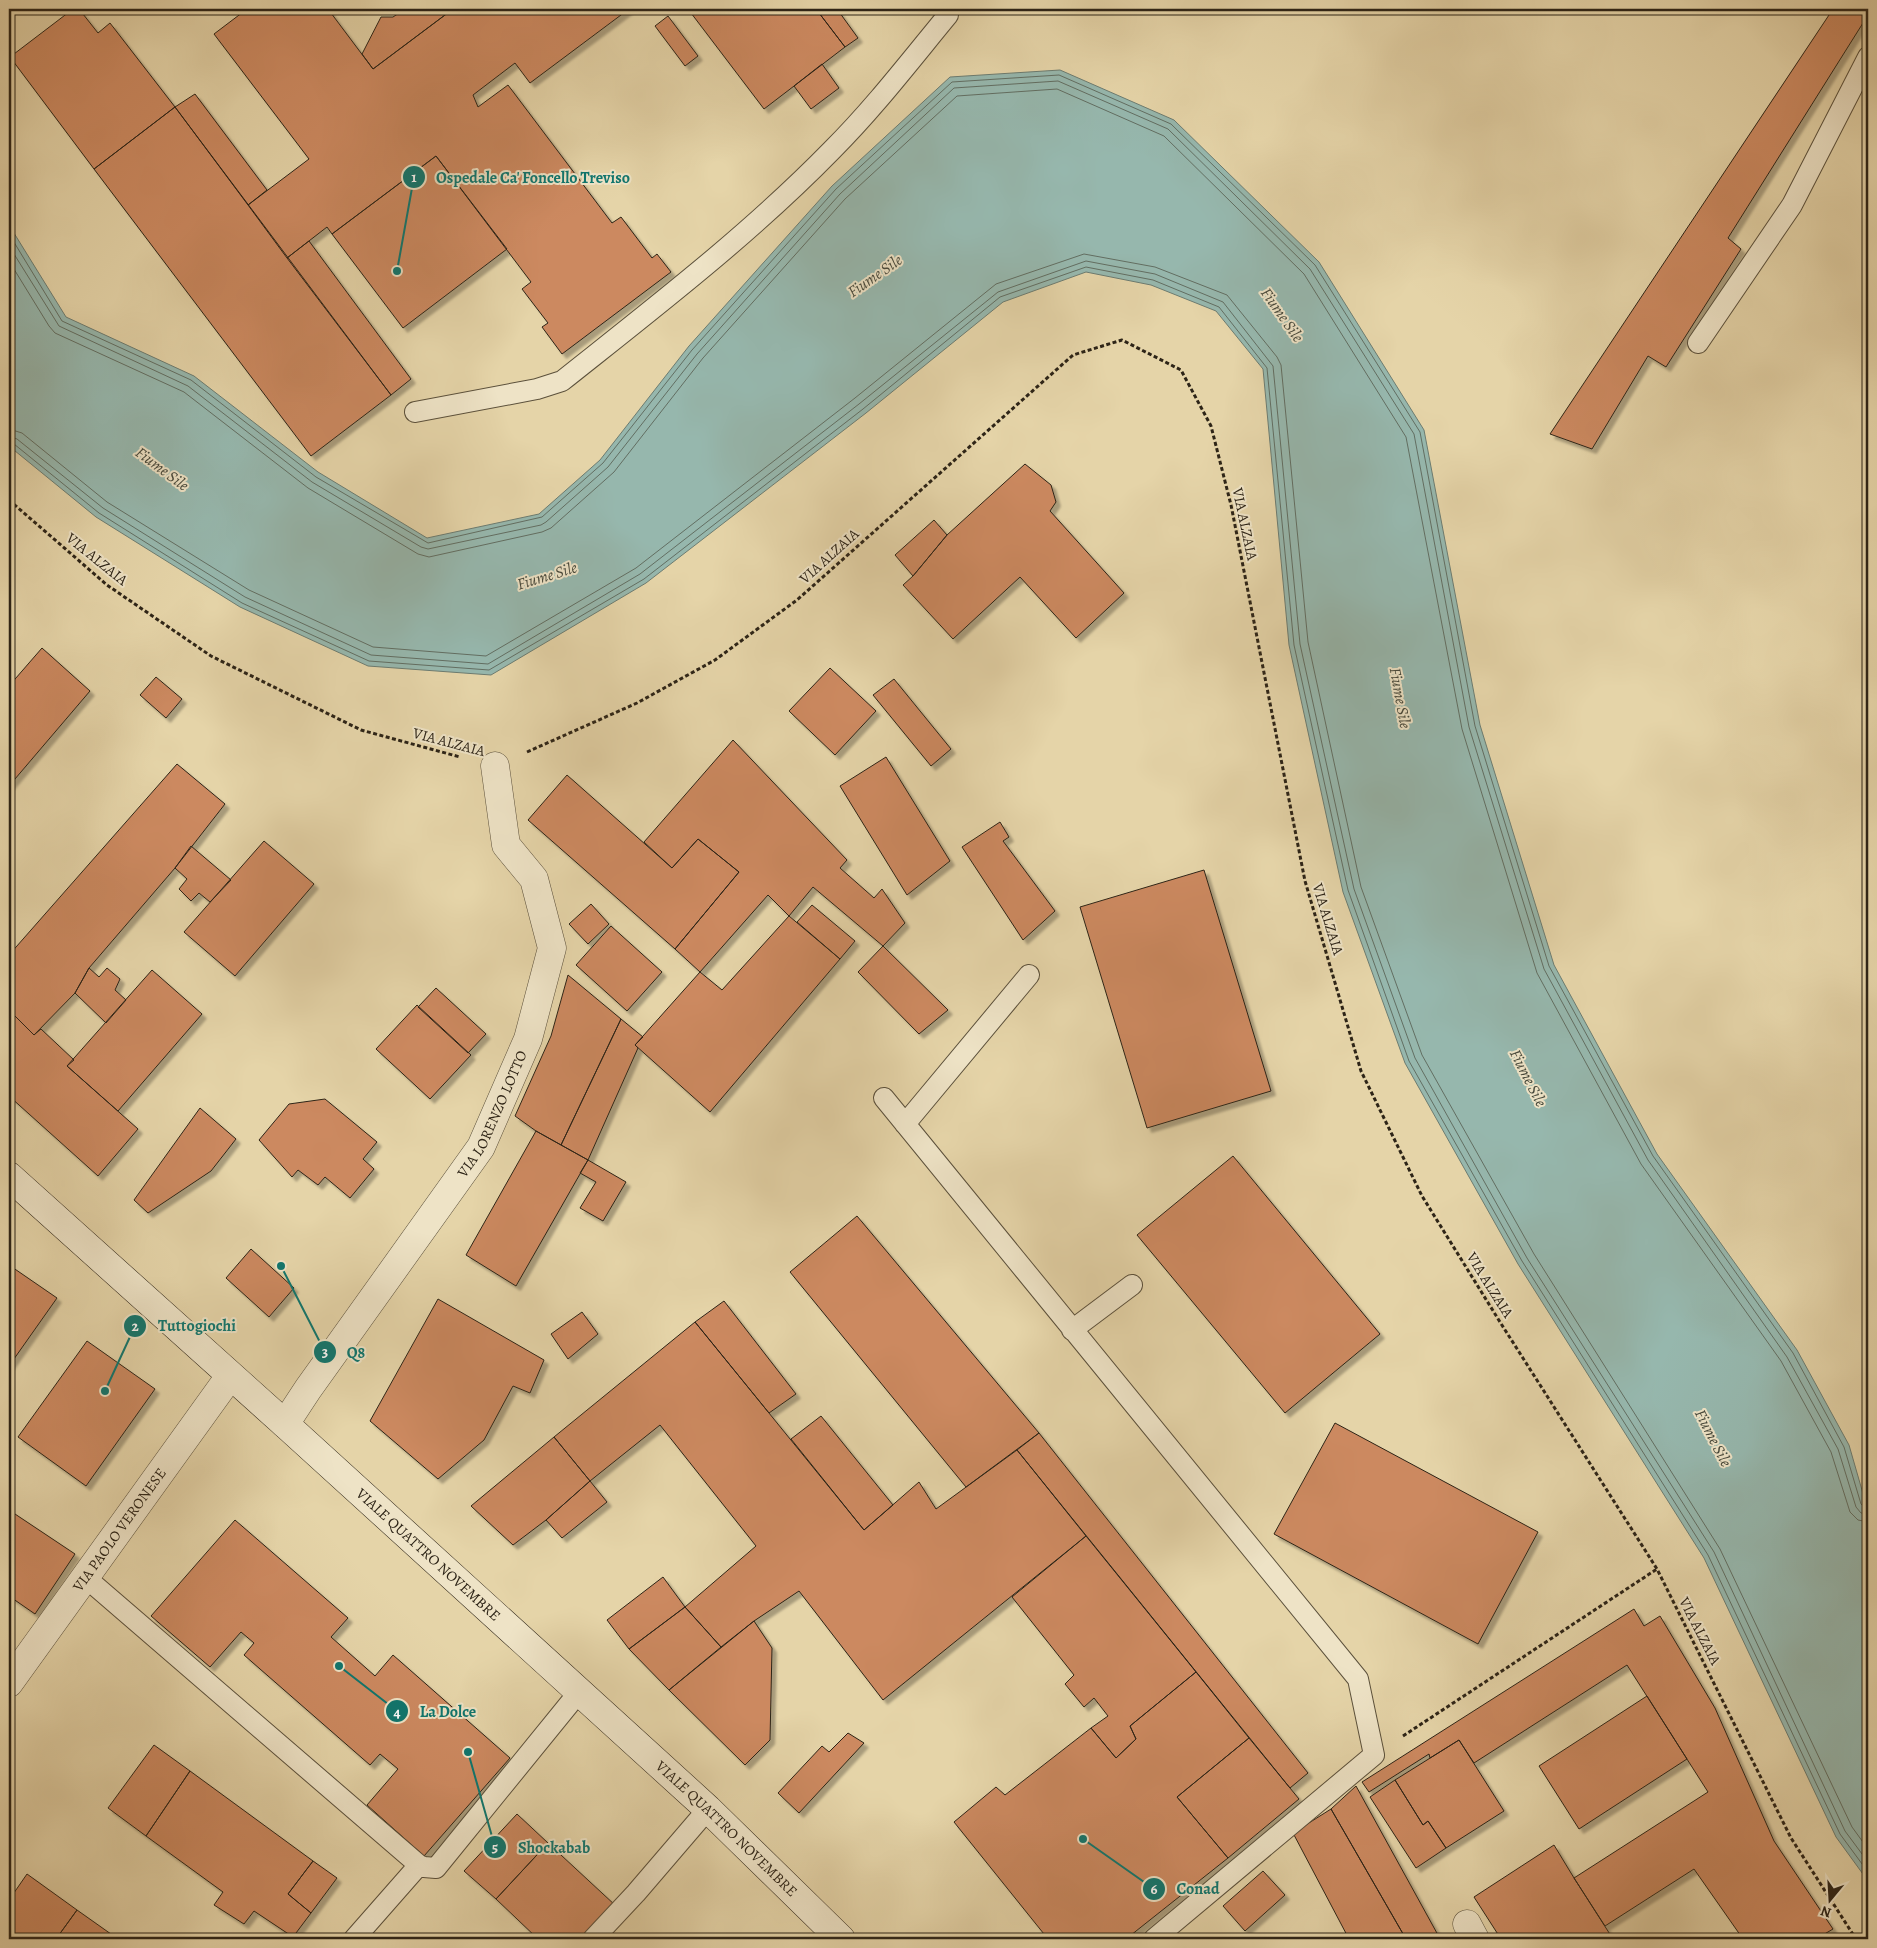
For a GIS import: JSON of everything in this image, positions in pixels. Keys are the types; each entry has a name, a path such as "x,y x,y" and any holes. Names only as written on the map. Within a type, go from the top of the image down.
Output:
{"main road":[{"name":"VIA LORENZO LOTTO","path":"285,1424 481,1147 528,1039 552,948 534,879 506,845 495,766"},
{"name":"VIALE QUATTRO NOVEMBRE","path":"9,1176 708,1809 841,1939"},
{"name":"VIA PAOLO VERONESE","path":"9,1683 230,1376"}],"lane":[{"path":"415,412 537,389 562,381 693,277 766,214 833,150 948,15 948,9"},
{"path":"1698,343 1792,205 1868,57"},
{"path":"904,1124 1028,976"},
{"path":"884,1098 1358,1679 1374,1755 1154,1939"},
{"path":"1072,1330 1132,1285"},
{"path":"85,1577 419,1865 424,1867 436,1868 580,1692"},
{"path":"593,1939 636,1893 708,1809"},
{"path":"354,1939 419,1865"}],"path":[{"name":"VIA ALZAIA","path":"9,500 107,585 211,656 362,730 495,766 637,703 715,660 797,600 1073,355 1122,340 1181,370 1211,426 1232,514 1305,881 1361,1071 1422,1196 1657,1569 1791,1838 1856,1939"},
{"path":"1374,1755 1657,1569"}],"water":[{"name":"Fiume Sile","path":"1060,70 1174,120 1319,262 1424,430 1480,725 1554,965 1657,1154 1797,1350 1849,1445 1868,1511 1868,1881 1836,1837 1704,1558 1518,1264 1405,1063 1343,892 1289,645 1263,369 1216,311 1151,285 1086,272 1003,302 866,413 646,583 491,675 368,666 240,607 96,517 9,446 9,225 66,317 194,376 318,472 427,538 539,514 600,460 689,346 832,186 950,77"}],"building":[{"path":"73,9 79,9 98,33 110,23 175,107 94,169 10,57"},
{"path":"247,9 328,9 373,69 453,9 629,9 530,83 515,63 473,95 478,107 508,85 612,223 621,217 652,258 657,254 671,272 562,354 542,327 548,323 522,289 531,282 436,156 332,234 327,227 287,258 248,205 309,159 214,34"},
{"path":"405,9 453,9 373,69 362,54 381,17 393,17"},
{"path":"688,9 816,9 845,47 764,109"},
{"path":"816,9 837,9 858,38 845,47"},
{"path":"1833,9 1868,9 1868,15 1728,238 1741,249 1666,367 1648,356 1592,449 1550,434"},
{"path":"668,16 698,56 685,66 655,26"},
{"path":"822,64 839,88 811,109 794,86"},
{"path":"195,94 267,190 248,205 175,107"},
{"path":"175,107 391,395 311,456 94,169"},
{"path":"436,156 507,249 403,328 332,234"},
{"path":"309,241 411,379 391,395 287,258"},
{"path":"1025,464 1051,485 1056,502 1050,511 1124,593 1076,638 1020,577 953,639 903,585 913,576 947,535"},
{"path":"934,520 947,535 913,576 895,555"},
{"path":"42,648 90,691 9,786 9,686"},
{"path":"830,668 876,711 835,755 789,711"},
{"path":"156,677 182,699 166,718 140,695"},
{"path":"894,679 951,749 931,766 873,695"},
{"path":"733,740 847,860 840,868 874,898 882,889 905,923 883,946 813,887 789,916 768,895 700,972 675,949 739,872 698,839 672,868 644,842"},
{"path":"886,757 950,861 907,895 840,786"},
{"path":"177,764 225,804 175,868 89,968 75,993 34,1035 9,1010 9,955"},
{"path":"567,775 672,868 698,839 739,872 675,949 528,820"},
{"path":"1000,822 1009,837 1003,841 1055,911 1023,940 962,847"},
{"path":"264,841 314,884 235,976 184,932"},
{"path":"191,846 231,880 210,902 199,893 191,901 179,889 187,879 175,868"},
{"path":"1204,870 1271,1091 1147,1128 1080,907"},
{"path":"591,904 609,924 588,944 569,924"},
{"path":"812,905 855,941 840,959 797,922"},
{"path":"789,916 840,959 710,1112 635,1045 700,972 722,990"},
{"path":"611,926 662,972 627,1011 576,965"},
{"path":"883,946 948,1010 919,1034 858,972"},
{"path":"89,968 99,977 107,968 120,979 115,990 126,1000 106,1023 75,993"},
{"path":"152,970 202,1014 118,1111 67,1066"},
{"path":"568,975 621,1019 561,1145 515,1116 551,1036"},
{"path":"436,988 486,1034 468,1053 418,1007"},
{"path":"417,1005 471,1055 430,1099 376,1049"},
{"path":"9,1010 34,1035 41,1029 74,1060 67,1066 138,1129 98,1176 9,1096"},
{"path":"621,1019 643,1037 635,1045 638,1048 588,1160 561,1145"},
{"path":"325,1099 377,1142 363,1159 374,1169 350,1198 325,1177 318,1185 298,1170 292,1177 259,1140 289,1104"},
{"path":"200,1108 236,1139 211,1171 148,1213 134,1200"},
{"path":"536,1131 588,1160 516,1286 466,1255"},
{"path":"1233,1156 1380,1334 1285,1413 1137,1235"},
{"path":"588,1160 626,1182 603,1221 580,1208 596,1182 580,1173"},
{"path":"857,1216 1039,1433 966,1487 790,1272"},
{"path":"251,1249 294,1288 269,1317 226,1278"},
{"path":"9,1265 57,1298 9,1366"},
{"path":"438,1299 544,1360 530,1393 513,1386 484,1440 438,1479 370,1421"},
{"path":"724,1301 796,1394 769,1413 695,1322"},
{"path":"582,1312 598,1334 568,1359 551,1334"},
{"path":"695,1322 864,1530 919,1482 936,1509 1017,1450 1086,1536 883,1700 799,1591 754,1621 721,1647 685,1607 756,1546 660,1425 590,1481 554,1437"},
{"path":"87,1341 155,1389 86,1486 18,1437"},
{"path":"821,1416 893,1505 864,1530 791,1439"},
{"path":"1335,1423 1538,1532 1478,1644 1274,1534"},
{"path":"1039,1433 1308,1773 1290,1788 1017,1450"},
{"path":"554,1437 590,1481 546,1520 513,1545 471,1506"},
{"path":"590,1481 607,1502 562,1538 546,1520"},
{"path":"9,1510 75,1554 35,1614 9,1596"},
{"path":"235,1520 348,1618 331,1637 375,1676 393,1655 510,1758 424,1856 367,1805 398,1769 380,1754 370,1765 244,1655 254,1643 241,1632 210,1667 151,1616"},
{"path":"1086,1536 1196,1672 1130,1726 1136,1739 1116,1758 1091,1728 1108,1716 1094,1698 1084,1707 1065,1684 1074,1675 1012,1597"},
{"path":"663,1577 685,1607 629,1649 607,1620"},
{"path":"685,1607 721,1647 669,1690 629,1649"},
{"path":"1634,1609 1644,1626 1660,1616 1715,1708 1774,1841 1833,1929 1816,1939 1743,1939 1694,1869 1605,1926 1574,1878 1708,1792 1627,1665 1474,1763 1459,1740 1430,1758 1429,1754 1369,1792 1362,1782"},
{"path":"754,1621 772,1648 770,1740 745,1765 669,1690"},
{"path":"1196,1672 1249,1738 1177,1797 1228,1858 1126,1939 1048,1939 954,1822 996,1787 1005,1795 1091,1728 1116,1758 1136,1739 1130,1726"},
{"path":"1647,1696 1687,1759 1579,1829 1539,1766"},
{"path":"848,1733 864,1743 799,1813 778,1793 822,1746 829,1752"},
{"path":"1249,1738 1299,1799 1228,1858 1177,1797"},
{"path":"1459,1740 1504,1811 1446,1848 1428,1821 1423,1825 1395,1780"},
{"path":"154,1745 190,1771 146,1836 108,1808"},
{"path":"190,1771 313,1861 288,1894 311,1913 293,1937 254,1911 244,1924 214,1905 223,1892 146,1836"},
{"path":"1395,1780 1423,1825 1428,1821 1446,1848 1416,1868 1370,1797"},
{"path":"1356,1786 1438,1935 1435,1939 1406,1939 1331,1809"},
{"path":"1331,1809 1406,1939 1349,1939 1293,1833"},
{"path":"517,1814 548,1843 496,1899 464,1871"},
{"path":"548,1843 616,1906 585,1939 538,1939 496,1899"},
{"path":"1554,1845 1613,1939 1501,1939 1474,1897"},
{"path":"313,1861 337,1878 311,1913 288,1894"},
{"path":"1263,1871 1285,1895 1245,1931 1223,1906"},
{"path":"27,1874 77,1910 56,1939 17,1939 9,1933 9,1900"},
{"path":"77,1910 118,1939 56,1939"}],"place":[{"name":"Ospedale Ca' Foncello Treviso","path":"397,271"},
{"name":"Q8","path":"281,1266"},
{"name":"Tuttogiochi","path":"105,1391"},
{"name":"La Dolce","path":"339,1666"},
{"name":"Shockabab","path":"468,1752"},
{"name":"Conad","path":"1083,1839"}]}
